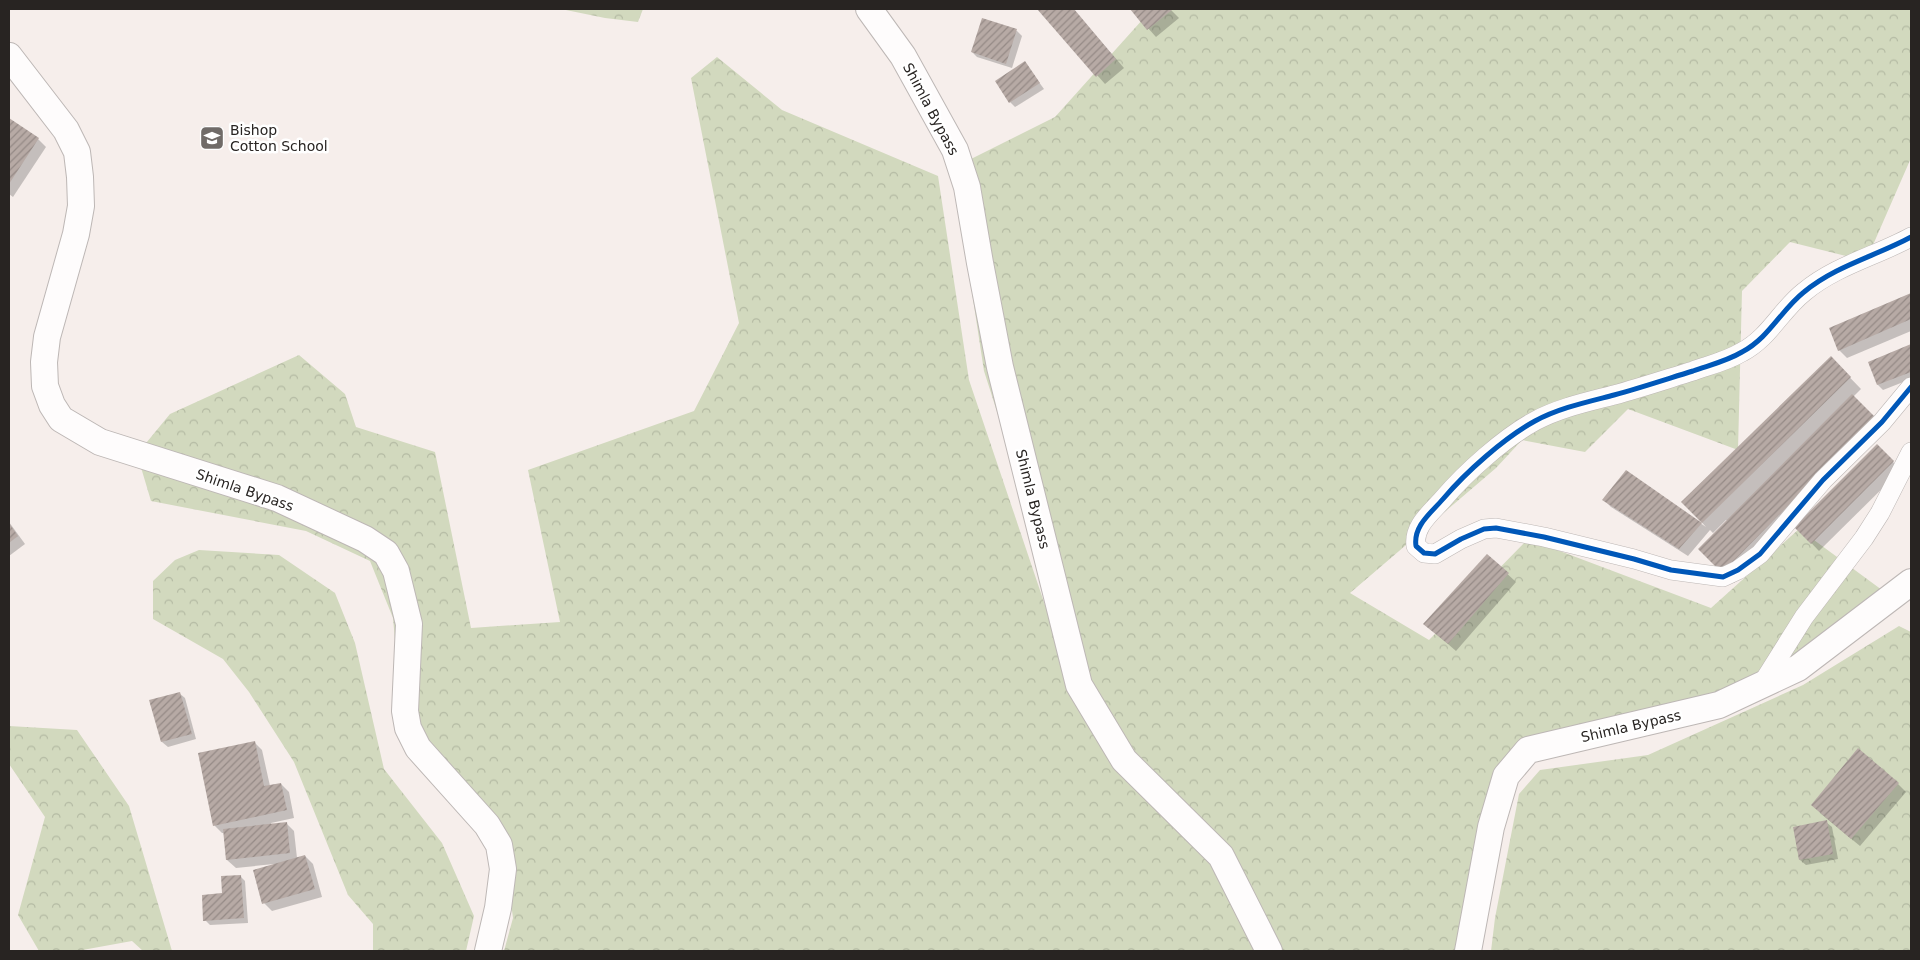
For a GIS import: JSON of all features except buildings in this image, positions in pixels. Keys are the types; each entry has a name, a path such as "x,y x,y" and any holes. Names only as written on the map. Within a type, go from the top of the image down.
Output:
{"highway":[{"name":"Shimla Bypass","path":"869,9 903,56 955,150 967,187 1000,367 1079,685 1124,760 1222,856 1269,951"},
{"name":"Shimla Bypass","path":"9,56 66,130 77,152 81,206 76,234 47,338 44,362 46,386 52,405 61,419 100,442 276,498 365,539 386,553 396,571 409,624 405,711 408,728 418,748 487,825 499,845 503,870 498,908 488,951"},
{"name":"Shimla Bypass","path":"1468,951 1491,827 1506,776 1528,750 1719,705 1798,668 1911,582"}],"street":[{"path":"1911,238 1844,268 1816,283 1790,304 1768,333 1745,351 1730,359 1661,382 1576,405 1535,421 1496,448 1450,492 1420,525 1416,532 1416,546 1424,553 1435,554 1460,539 1490,527 1544,537 1671,570 1723,577 1738,570 1765,549 1823,480 1882,422 1911,386"},
{"path":"1762,684 1804,617 1868,532 1880,513 1911,452"}],"green space":[{"path":"561,9 643,9 638,22 605,18"},
{"path":"1152,9 1911,9 1911,158 1866,261 1790,242 1742,291 1738,450 1628,409 1585,452 1522,440 1496,468 1350,593 1429,640 1528,539 1711,608 1799,529 1882,590 1796,664 1717,700 1525,745 1463,951 1274,951 1225,853 1126,756 1083,682 984,371 953,168 1055,117"},
{"path":"717,57 782,110 938,176 969,380 1073,688 1217,861 1261,951 504,951 513,918 506,864 402,717 393,618 370,561 306,531 151,501 137,454 170,414 299,355 345,394 356,427 435,452 471,628 560,622 528,470 694,411 739,323 691,78"},
{"path":"199,550 279,555 335,593 355,643 384,769 442,843 474,916 466,951 373,951 373,924 348,895 294,762 249,692 223,659 153,619 153,581 175,560"},
{"path":"1899,626 1911,632 1911,951 1491,951 1495,918 1519,794 1540,770 1648,755 1803,685"},
{"path":"9,726 77,730 129,806 172,951 143,951 132,941 77,951 39,951 18,915 45,817 9,764"}],"cycle path":[{"path":"1911,237 1842,268 1816,283 1796,299 1760,339 1736,355 1718,363 1654,383 1563,409 1544,416 1523,428 1474,467 1428,515 1417,532 1416,546 1424,553 1435,554 1461,539 1484,529 1496,528 1544,537 1671,570 1723,577 1738,570 1760,554 1823,480 1882,422 1911,387"}],"place":[{"name":"Bishop Cotton School","path":"212,138"}]}
